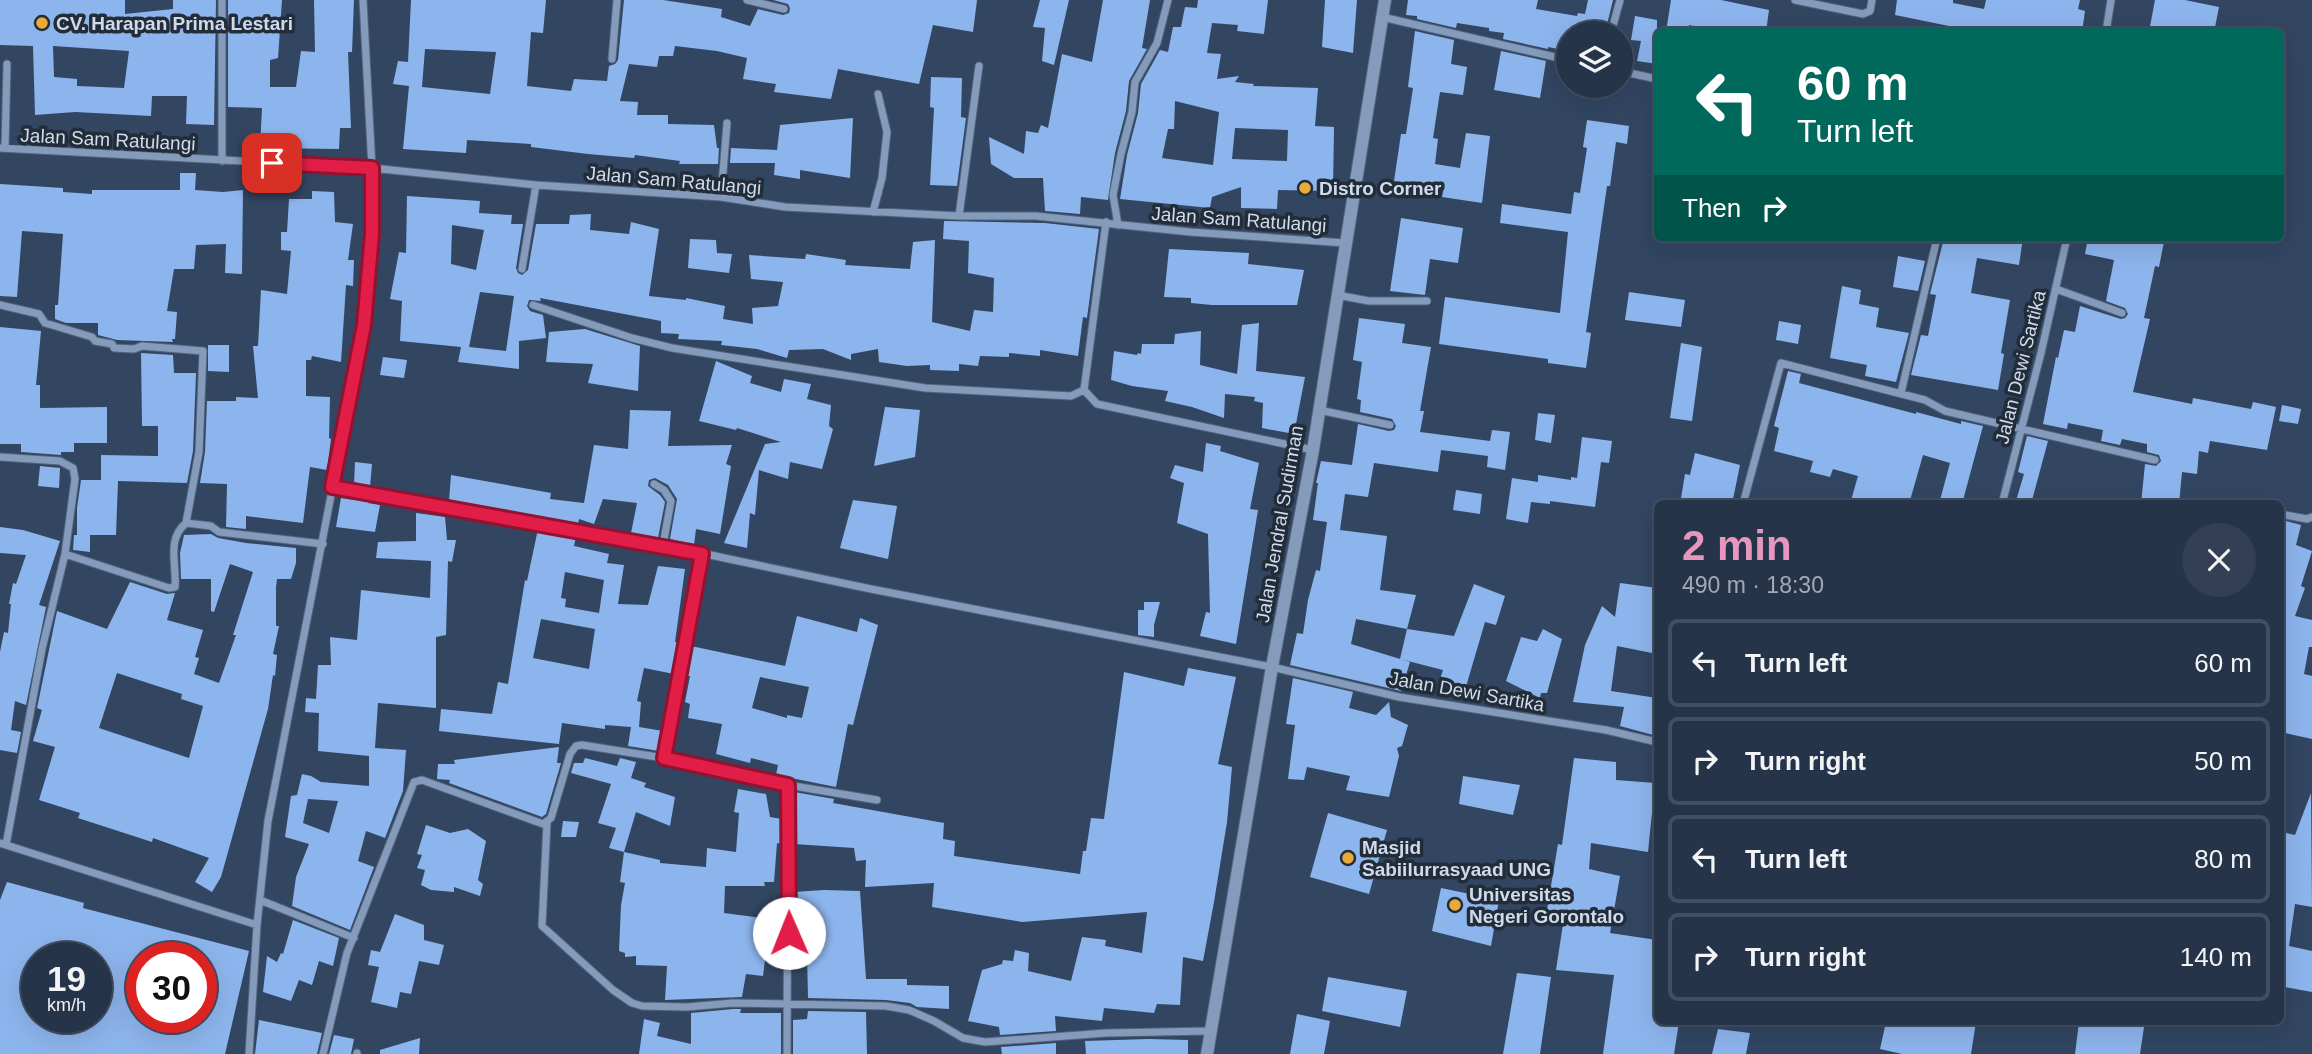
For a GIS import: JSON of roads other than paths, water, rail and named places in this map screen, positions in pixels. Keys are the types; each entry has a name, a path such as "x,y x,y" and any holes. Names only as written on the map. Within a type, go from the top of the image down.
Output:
{"street":[{"path":"222,0 222,161"},
{"path":"249,1054 257,925 268,821 364,325 372,234 372,168 363,0"},
{"path":"612,59 617,0"},
{"path":"747,0 784,9"},
{"path":"1118,225 1113,195 1132,112 1135,82 1157,43 1168,0"},
{"name":"Jalan Jendral Sudirman","path":"1207,1054 1272,667 1313,450 1385,0"},
{"path":"1614,21 1620,0"},
{"path":"1795,0 1863,14 1870,11 1872,0"},
{"path":"2107,28 2111,0"},
{"path":"1382,17 1556,57"},
{"path":"2,148 7,64"},
{"path":"959,216 979,66"},
{"path":"1633,74 1654,78"},
{"path":"873,212 882,178 887,132 878,94"},
{"path":"721,197 727,122"},
{"name":"Jalan Sam Ratulangi","path":"2,148 372,168 536,185 721,197 785,207 959,216 1036,216 1345,243"},
{"path":"522,269 536,185"},
{"path":"1084,390 1107,222"},
{"path":"1901,393 1936,242"},
{"name":"Jalan Dewi Sartika","path":"2003,500 2066,242"},
{"path":"2056,289 2122,313"},
{"path":"1336,295 1376,301 1427,302"},
{"path":"0,305 39,314 45,323 92,337 95,341 112,344 114,348 134,349 142,346 203,351 199,452 186,523 177,530 173,544 175,586 169,588 65,554"},
{"path":"533,305 632,338 672,348 859,379 925,388 1072,396 1084,390"},
{"path":"1744,500 1781,363 1925,400 1945,411 2155,460"},
{"path":"1084,390 1097,404 1313,450"},
{"path":"1319,410 1390,425"},
{"path":"0,457 60,461 73,468 75,479 65,554 42,649 3,844 257,925"},
{"path":"654,484 667,493 671,501 663,545"},
{"name":"Jalan Dewi Sartika","path":"332,487 663,545 1272,667 1399,697 1606,730 1654,742"},
{"path":"2284,515 2307,519 2312,517"},
{"path":"186,523 211,526 219,532 323,544"},
{"path":"664,758 702,554"},
{"path":"877,800 788,785 664,758 576,746 570,754 551,818 547,823 542,926 613,990 632,1003 642,1006 787,1003 886,1006 909,1010 963,1038 985,1042 1106,1033 1210,1031"},
{"path":"323,1054 341,975 416,780 536,822 547,823"},
{"path":"787,1054 788,785"},
{"path":"260,901 354,938"}],"place":[{"name":"CV. Harapan Prima Lestari","path":"42,23"},
{"name":"Distro Corner","path":"1305,188"},
{"name":"Masjid Sabiilurrasyaad UNG","path":"1348,858"},
{"name":"Universitas Negeri Gorontalo","path":"1455,905"}]}
